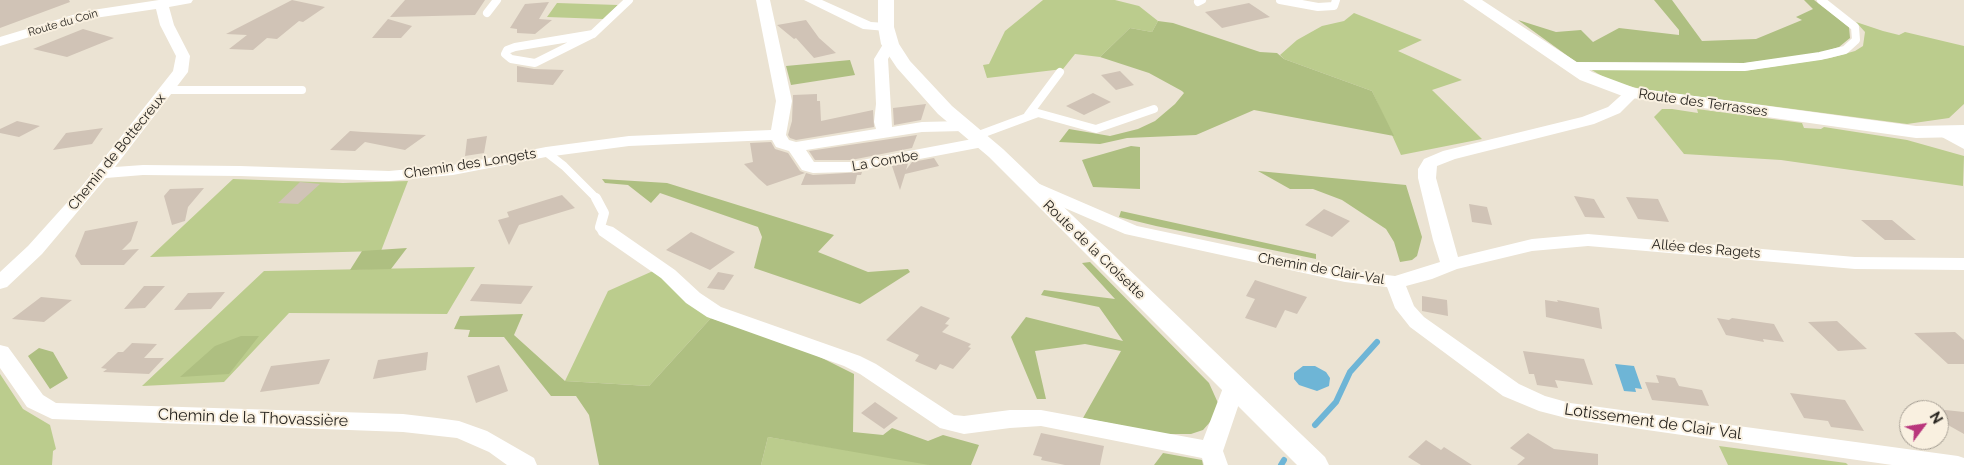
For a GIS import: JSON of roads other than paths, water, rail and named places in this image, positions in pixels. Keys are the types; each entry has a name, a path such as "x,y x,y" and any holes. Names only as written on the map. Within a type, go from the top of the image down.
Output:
{"street":[{"name":"Route du Coin","path":"0,42 132,3 161,4 186,0"},
{"path":"763,0 784,102 778,135"},
{"path":"811,0 888,35 886,0"},
{"name":"Route des Terrasses","path":"1471,0 1592,79 1632,93 1897,130 1958,135"},
{"name":"Chemin de Bottecreux","path":"0,283 35,250 102,173 180,72 183,56 167,25 161,4"},
{"name":"La Combe","path":"885,132 882,122 884,104 880,81 881,59 888,35"},
{"name":"Route de la Croisette","path":"888,35 903,64 1315,465"},
{"path":"1451,265 1442,240 1428,178 1427,169 1430,163 1449,155 1588,121 1614,110 1632,93"},
{"name":"La Combe","path":"778,135 782,144 795,147 922,127 974,135"},
{"name":"Chemin des Longets","path":"102,173 143,170 389,176 428,173 503,158 629,141 778,135"},
{"name":"La Combe","path":"795,147 808,166 813,168 851,167 974,135"},
{"name":"Chemin de Clair-Val","path":"1028,185 1132,230 1345,276 1394,282 1425,275 1451,265"},
{"path":"606,231 668,274 693,298 714,312 852,361 868,369 948,422 964,425 1010,419 1041,418 1213,458 1234,386"},
{"name":"Allée des Ragets","path":"1451,265 1546,242 1588,240 1855,263 1927,266 1964,264"},
{"name":"Lotissement de Clair Val","path":"1394,282 1405,308 1417,322 1494,378 1522,396 1539,403 1570,411 1958,465"},
{"name":"Chemin de la Thovassière","path":"0,352 35,401 52,411 403,423 459,430 497,446 525,465"}],"lane":[{"path":"487,13 496,0"},
{"path":"593,34 515,47 507,50 505,54 510,59 535,63 593,34 629,0"},
{"path":"1280,0 1318,7 1334,6 1336,0"},
{"path":"1571,66 1744,67 1820,56 1844,50 1856,40 1855,28 1821,0"},
{"path":"1028,115 1060,72"},
{"path":"166,90 302,90"},
{"path":"974,135 1038,113 1096,129 1154,109"},
{"path":"546,152 564,166 597,199 604,213 600,227 606,231"}],"water":[{"path":"1615,364 1634,366 1642,389 1635,388 1636,392 1624,391"},
{"path":"1303,366 1315,366 1326,372 1330,378 1329,386 1317,391 1299,385 1294,379 1294,373"}],"waterway":[{"path":"1315,425 1336,402 1350,372 1377,342"},
{"path":"1281,465 1284,460"}]}
